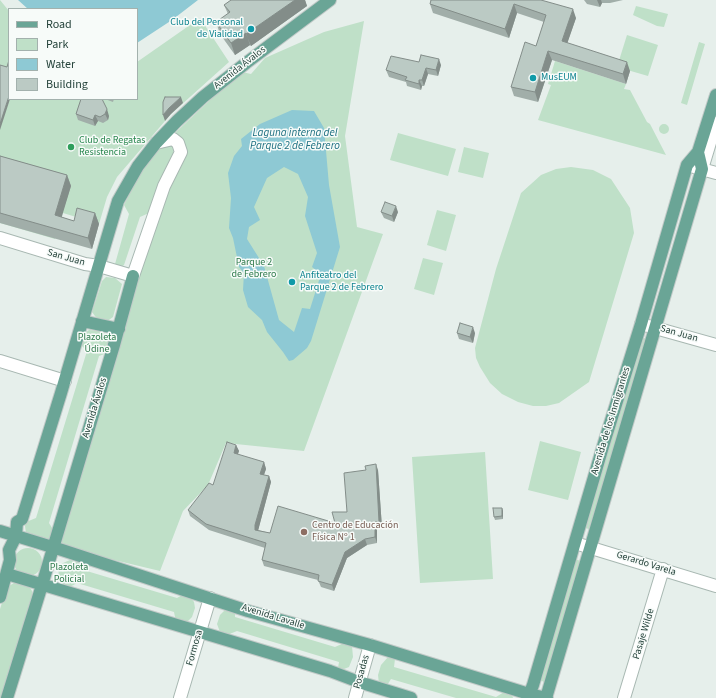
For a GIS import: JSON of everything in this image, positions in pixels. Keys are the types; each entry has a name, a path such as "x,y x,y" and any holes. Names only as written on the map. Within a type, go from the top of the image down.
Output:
{"main road":[{"name":"Avenida Ávalos","path":"0,597 10,560 5,547 16,536 17,522 22,519 118,200 138,166 156,143 177,121 203,97 330,0"},
{"name":"Avenida de los Inmigrantes","path":"528,696 533,685 687,165 698,152 716,95"},
{"name":"Avenida de los Inmigrantes","path":"546,698 702,169 698,152"},
{"name":"Avenida Ávalos","path":"7,698 119,329 133,276"},
{"path":"82,321 119,329"},
{"name":"Avenida Lavalle","path":"0,531 248,611 370,645 528,696 546,698"},
{"path":"7,574 330,671 359,682 411,698"}],"street":[{"name":"Avenida de los Inmigrantes","path":"702,169 716,122"},
{"name":"Avenida Ávalos","path":"133,276 164,186 181,152 178,143 173,139 156,143"},
{"path":"687,165 716,173"},
{"name":"San Juan","path":"0,238 85,264 99,266 133,276"},
{"name":"San Juan","path":"641,324 716,345"},
{"path":"0,361 64,381"},
{"name":"Gerardo Varela","path":"575,543 716,586"},
{"name":"Pasaje Wilde","path":"624,698 663,569"},
{"name":"Formosa","path":"180,698 210,598"},
{"name":"Posadas","path":"355,698 370,645"}],"green space":[{"name":"Club de Regatas Resistencia","path":"0,0 8,10 8,100 138,100 138,61 200,18 229,62 171,114 117,177 107,197 99,224 63,213 55,239 0,223"},
{"path":"636,6 668,14 664,27 657,26 633,15"},
{"name":"Parque 2 de Febrero","path":"364,21 345,136 357,227 383,234 304,451 226,443 208,485 183,511 160,571 60,547 58,540 164,189 186,150 183,141 173,135 228,83 242,72 251,74 265,58 324,32"},
{"path":"627,35 658,45 648,76 617,67"},
{"path":"699,42 705,44 687,105 681,103"},
{"path":"555,61 626,84 624,89 630,90 666,155 538,120 551,85 548,84"},
{"path":"662,124 666,124 668,125 668,133 662,134 659,131 659,127"},
{"path":"398,133 456,149 448,176 390,160"},
{"path":"172,145 174,154 149,213 140,217 124,265 119,268 115,264 129,214 124,205 137,179 157,148"},
{"path":"464,147 489,153 483,178 458,172"},
{"path":"571,167 593,170 611,179 630,208 634,233 589,382 559,403 546,406 533,406 518,402 502,394 490,383 476,358 475,348 496,269 521,193 541,175 556,169"},
{"path":"437,210 456,215 446,251 427,245"},
{"path":"423,258 443,263 434,295 414,289"},
{"path":"106,277 115,278 122,284 113,317 106,322 98,320 92,312 102,281"},
{"name":"Plazoleta Údine","path":"89,330 100,331 110,337 107,353 99,356 49,523 54,531 52,540 45,543 30,538 26,533 25,526 26,522 36,518 87,351 80,344 82,335"},
{"path":"642,337 646,339 589,529 585,528"},
{"path":"540,441 581,452 568,500 528,490"},
{"path":"485,452 493,579 420,583 412,457"},
{"path":"28,548 38,552 42,562 38,572 28,576 18,572 14,562 18,552"},
{"path":"576,559 580,561 544,682 540,680"},
{"name":"Plazoleta Policial","path":"70,560 81,563 80,569 177,598 184,594 191,598 194,602 195,608 192,617 185,624 176,622 174,612 77,583 68,588 61,584 58,580 59,568 63,563"},
{"path":"14,583 29,586 33,597 2,698 0,698 0,609 6,590"},
{"path":"228,607 235,610 235,617 335,647 344,643 352,646 353,657 349,667 344,669 338,668 339,662 237,631 227,635 220,632 217,624 220,615"},
{"path":"388,657 395,659 394,667 496,697 504,692 512,695 513,698 456,698 391,679 386,687 379,684 378,675 381,665"}],"water":[{"path":"18,0 198,0 172,20 138,42 138,8 27,8"},
{"name":"Laguna interna del Parque 2 de Febrero","path":"292,110 314,111 324,128 329,185 340,247 311,341 307,348 293,360 289,361 267,332 262,320 248,307 243,290 244,273 239,267 233,238 229,228 231,198 228,173 234,156 242,146 241,139 260,124","holes":["284,167 298,174 308,197 305,216 317,253 312,267 321,274 310,309 302,308 294,332 279,320 264,266 247,239 249,227 260,220 254,207 267,178"]}],"building":[{"path":"231,0 295,0 231,43 216,22 230,12 224,5"},
{"path":"431,0 541,0 573,9 562,41 627,62 623,74 548,51 535,92 511,87 525,42 536,46 546,15 514,4 505,29 430,4"},
{"path":"421,55 439,59 436,70 426,68 422,80 419,80 419,84 405,80 407,77 386,70 391,56 419,62"},
{"path":"8,64 8,99 0,124 0,65 7,67"},
{"path":"165,97 181,97 163,115 163,102"},
{"path":"81,100 102,100 107,109 105,114 100,117 95,115 93,120 76,114"},
{"path":"0,156 67,175 55,215 74,221 77,208 95,213 88,238 0,213"},
{"path":"385,202 396,206 392,216 381,212"},
{"path":"460,323 473,327 470,337 457,333"},
{"path":"227,442 236,445 234,453 264,462 260,474 269,476 255,525 255,530 270,533 278,506 335,523 332,512 347,512 344,473 366,470 365,466 376,464 379,522 375,522 375,537 365,539 345,552 332,585 318,581 319,575 262,560 266,543 206,524 188,510 209,483 213,485"},
{"path":"493,508 502,508 502,516 494,517"}],"place":[{"name":"Club del Personal de Vialidad","path":"251,29"},
{"name":"MusEUM","path":"533,78"},
{"name":"Club de Regatas Resistencia","path":"71,147"},
{"name":"Anfiteatro del Parque 2 de Febrero","path":"292,282"},
{"name":"Centro de Educación Física Nº 1","path":"304,532"}]}
